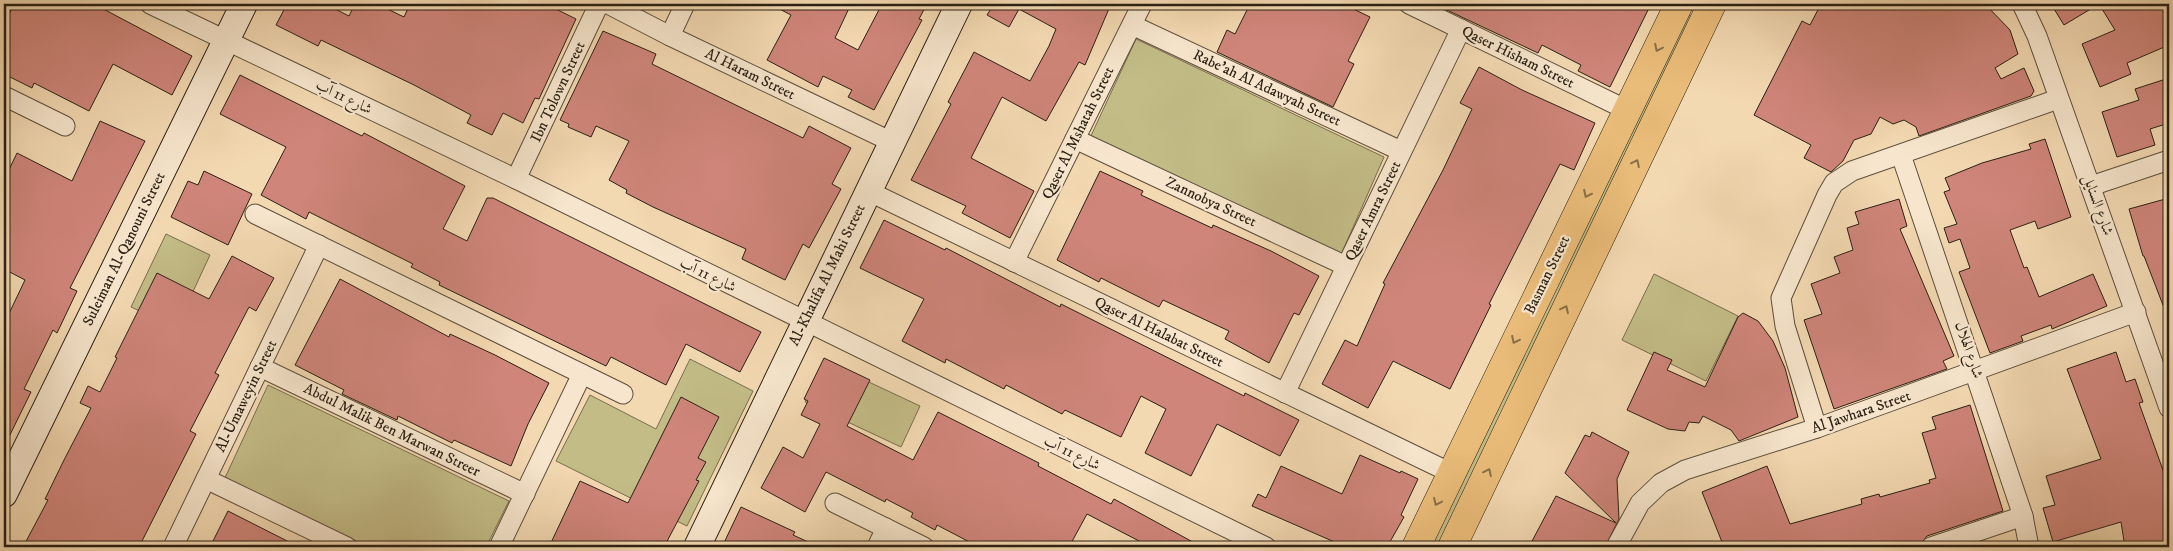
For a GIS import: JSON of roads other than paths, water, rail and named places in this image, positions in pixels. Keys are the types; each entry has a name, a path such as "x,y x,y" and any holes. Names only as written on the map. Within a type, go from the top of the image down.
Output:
{"main road":[{"name":"Basman Street","path":"1416,547 1679,4"},
{"name":"Basman Street","path":"1452,547 1712,4"}],"street":[{"name":"شارع 11 آب","path":"150,4 516,179 805,323 1266,547"},
{"name":"Suleiman Al-Qanouni Street","path":"4,494 244,4"},
{"name":"Ibn Tolown Street","path":"516,179 599,4"},
{"name":"Al Haram Street","path":"608,4 670,36 892,142"},
{"path":"670,36 686,4"},
{"name":"Al-Khalifa Al Mahi Street","path":"697,547 959,4"},
{"name":"Qaser Al Mshatah Street","path":"1014,262 1142,4"},
{"name":"Qaser Hisham Street","path":"1409,4 1628,110"},
{"name":"شارع السنايل","path":"2022,4 2037,36 2169,408"},
{"name":"Rabe'ah Al Adawyah Street","path":"1132,25 1401,151"},
{"name":"Qaser Amra Street","path":"1285,393 1461,29"},
{"path":"4,96 65,126"},
{"path":"1817,428 1785,326 1782,298 1823,203 1834,183 1852,171 2058,99"},
{"name":"Zannobya Street","path":"1075,139 1346,266"},
{"name":"شارع الهلال","path":"1902,155 1976,371 2023,516 2029,547"},
{"path":"2091,186 2169,160"},
{"name":"Qaser Al Halabat Street","path":"868,191 1451,473"},
{"path":"255,214 623,394"},
{"name":"Al-Umaweyin Street","path":"172,547 319,245"},
{"name":"Al Jawhara Street","path":"1616,547 1640,504 1661,483 1685,470 1817,428 2136,312"},
{"name":"Abdul Malik Ben Marwan Streer","path":"260,366 524,494"},
{"path":"499,547 582,374"},
{"path":"206,479 347,547"},
{"path":"835,503 924,547"},
{"path":"1930,547 2023,516"},
{"path":"877,547 886,528"}]}
